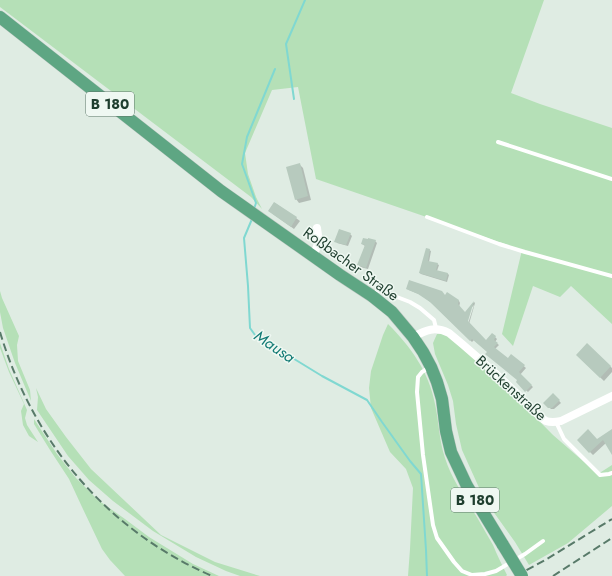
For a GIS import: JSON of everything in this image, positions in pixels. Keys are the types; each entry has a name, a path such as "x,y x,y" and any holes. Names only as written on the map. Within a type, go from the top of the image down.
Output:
{"main road":[{"name":"Roßbacher Straße","path":"0,17 193,169 254,215 372,296 392,312 413,337 430,366 442,399 446,431 451,452 467,486 522,576"}],"street":[{"path":"313,255 318,247 319,240 317,228"},
{"path":"413,337 422,332 436,328"},
{"name":"Brückenstraße","path":"436,328 444,330 454,337 512,388 545,420 556,422 569,418 612,396"}],"lane":[{"path":"498,142 612,179"},
{"path":"428,217 499,244 612,276"},
{"name":"Brückenstraße","path":"377,290 410,302 420,308 434,320 436,328"},
{"path":"430,366 418,377 417,392 423,455 433,525 437,538 462,571 472,575 496,571 525,554 543,541"},
{"path":"556,422 564,439 600,475 612,473"}],"green space":[{"path":"0,0 544,0 511,93 612,128 612,324 571,286 560,297 533,286 513,346 502,334 522,250 316,179 298,87 272,90 245,153 248,174 262,209 251,197 0,7"},
{"path":"0,291 19,336 17,345 18,361 30,390 31,401 15,363 3,328 0,312"},
{"path":"388,324 411,351 424,371 432,392 441,444 451,474 493,545 507,575 506,576 408,576 413,488 406,469 390,452 371,408 369,388 371,371"},
{"path":"443,333 456,337 553,435 598,474 612,465 612,506 568,543 529,565 481,492 462,450 456,424 453,401 435,354 433,343 437,334"},
{"path":"0,343 9,369 27,410 25,418 27,425 38,442 29,436 23,425 21,411 24,404 9,372 0,348"},
{"path":"36,388 46,409 91,469 161,535 215,562 260,576 240,576 196,557 153,531 113,501 89,480 68,456 37,410 38,397"},
{"path":"34,419 57,454 76,478 98,500 149,537 193,564 219,576 125,576 102,549 69,479 34,424"}],"building":[{"path":"300,163 308,196 295,200 286,167"},
{"path":"274,202 297,217 291,227 268,211"},
{"path":"339,229 351,233 346,245 334,242"},
{"path":"363,238 376,240 366,268 357,265 365,245 361,244"},
{"path":"426,248 430,249 428,261 438,263 436,270 448,273 446,281 419,273"},
{"path":"409,280 442,291 445,295 447,292 459,300 458,304 465,312 474,301 468,321 486,340 492,333 496,336 494,340 498,343 494,347 508,358 511,354 525,365 519,372 532,385 525,392 516,382 517,380 485,354 487,352 472,339 470,341 430,302 418,294 406,289"},
{"path":"587,343 611,366 600,378 576,355"},
{"path":"553,393 560,400 552,408 548,408 543,403"},
{"path":"588,429 597,439 612,429 612,455 603,440 589,453 577,440"}],"waterway":[{"name":"Mausa","path":"294,99 286,44 305,0"},
{"name":"Mausa","path":"254,209 256,203 242,164 247,137 275,69"},
{"name":"Mausa","path":"252,219 244,238 250,328 255,335 322,376 367,400 410,461 421,474 427,576"}],"railway":[{"path":"0,332 14,372 32,410 54,445 79,478 107,508 139,534 174,557 212,576"},
{"path":"516,576 547,559 612,519"},
{"path":"553,576 612,538"}]}
